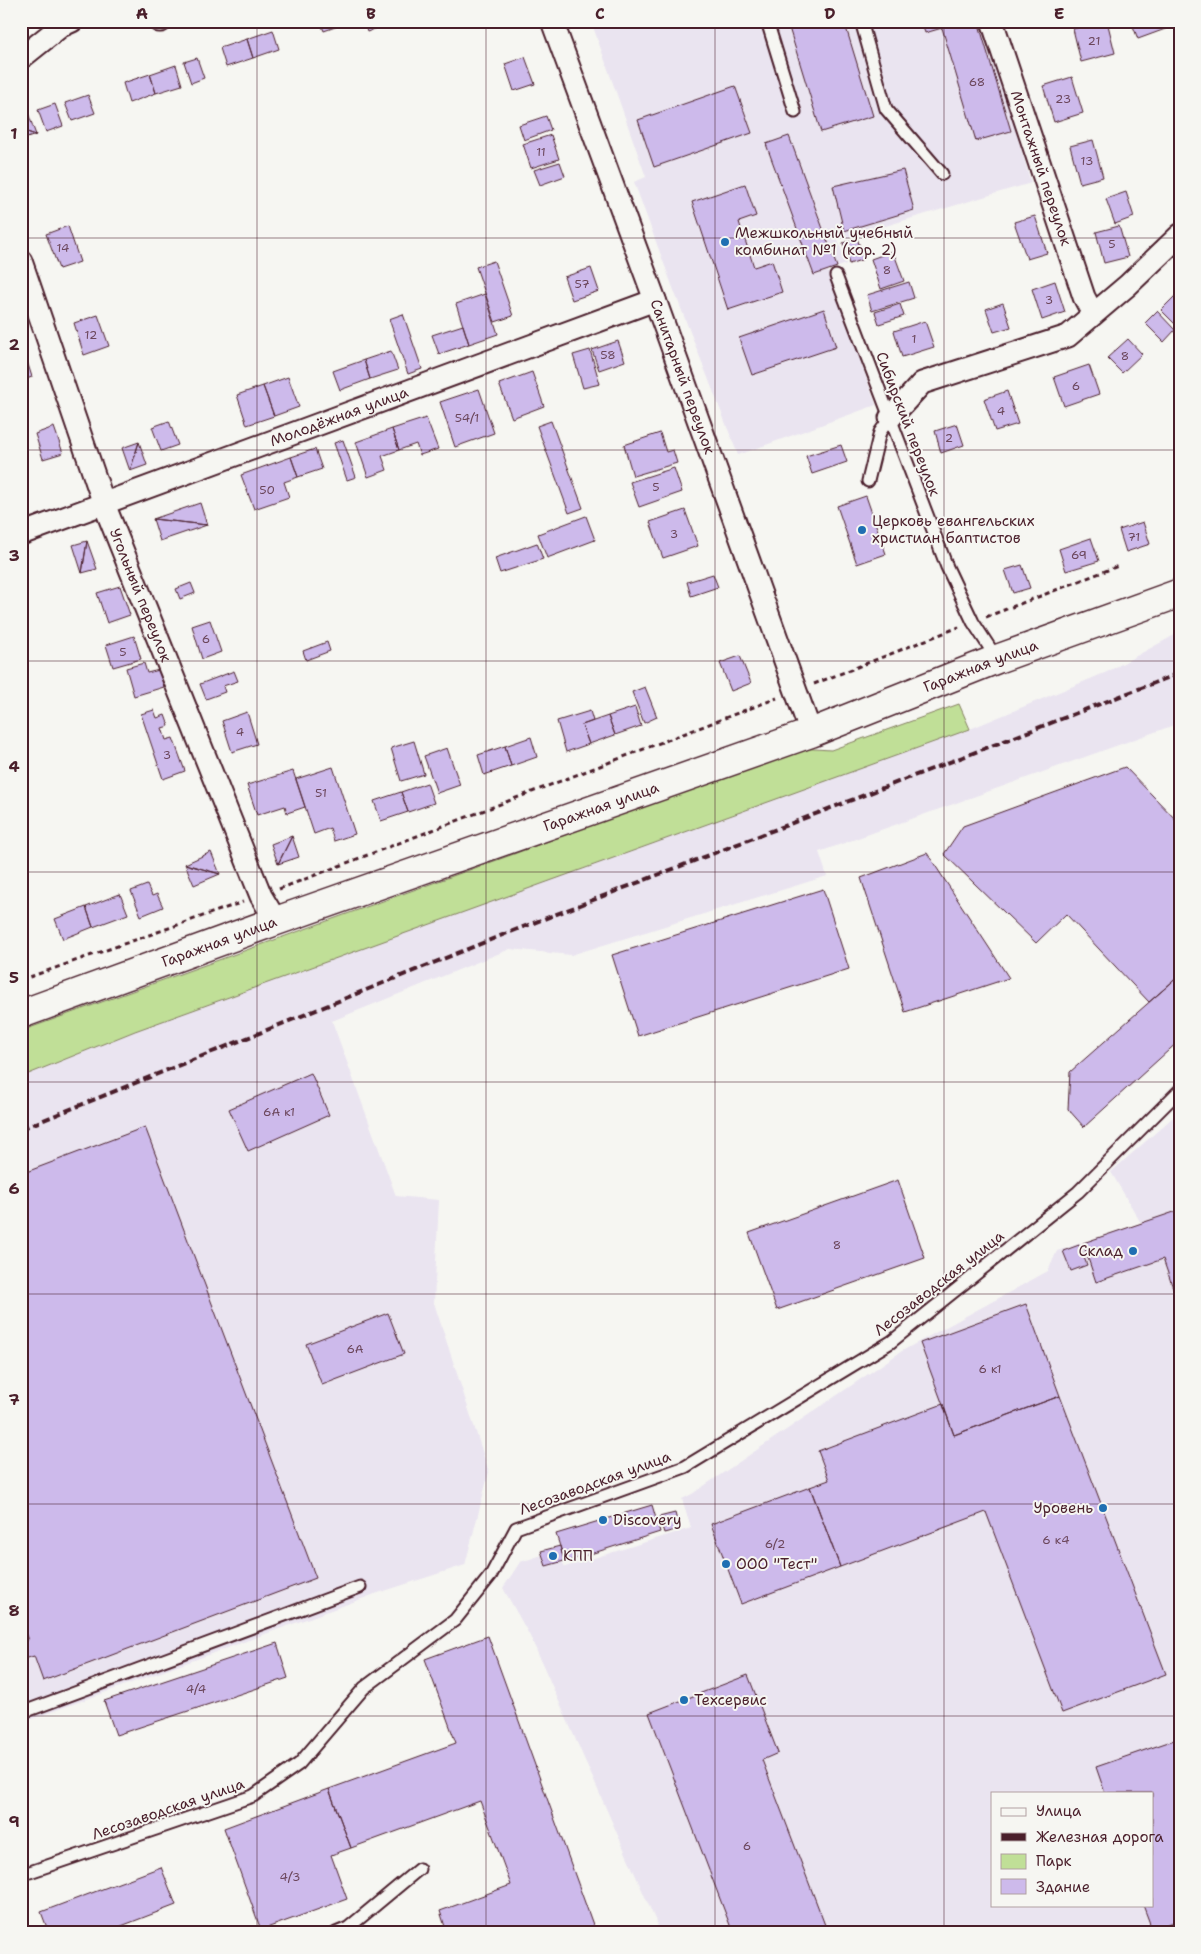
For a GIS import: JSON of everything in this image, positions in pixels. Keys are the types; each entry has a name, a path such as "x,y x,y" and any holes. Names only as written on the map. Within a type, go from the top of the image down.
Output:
{"street":[{"path":"21,58 61,26 72,21"},
{"name":"Санитарный переулок","path":"552,21 811,733"},
{"name":"Монтажный переулок","path":"993,22 1084,296 1093,314"},
{"path":"890,418 922,383 1068,336 1128,285 1180,235"},
{"name":"Угольный переулок","path":"21,262 104,504 261,896 276,921"},
{"name":"Молодёжная улица","path":"21,534 655,300"},
{"name":"Гаражная улица","path":"21,1014 276,921 811,733 997,660 1180,593"}],"lane":[{"path":"767,21 795,112"},
{"path":"861,21 886,109 942,174"},
{"name":"Сибирский переулок","path":"836,276 947,567 973,622 997,660"},
{"path":"868,481 880,432 890,418"},
{"name":"Лесозаводская улица","path":"21,1875 253,1796 298,1764 364,1688 455,1620 491,1575 516,1528 684,1467 891,1342 1078,1192 1180,1090"},
{"path":"21,1713 360,1587"},
{"path":"336,1933 348,1928 419,1869"}],"path":[{"path":"21,980 261,896 1118,566"}],"shaded area":[{"path":"591,21 984,21 1031,183 838,240 846,264 828,271 876,405 738,455 634,182 646,177"},
{"path":"1180,632 1180,723 819,852 827,876 571,955 510,949 332,1021 396,1196 439,1200 434,1303 489,1472 465,1565 375,1594 21,1723 21,1077 135,1031 970,729 1107,672"},
{"path":"1180,1111 1180,1933 661,1933 531,1638 503,1588 520,1562 542,1555 546,1566 562,1561 565,1567 691,1528 682,1499 902,1351 1048,1271 1057,1251 1141,1223 1111,1172"}],"green space":[{"path":"959,704 970,729 135,1031 21,1077 21,1031 511,855 798,748 831,750"}],"building":[{"path":"320,21 352,21 324,31"},
{"path":"363,21 384,21 385,25 367,32"},
{"path":"787,21 844,21 873,116 821,132"},
{"path":"922,21 978,21 1011,131 976,141 942,28 925,33"},
{"path":"1107,21 1115,53 1081,62 1073,29"},
{"path":"1131,21 1165,21 1168,28 1138,39"},
{"path":"273,30 279,49 253,58 247,39"},
{"path":"247,39 253,58 226,67 220,48"},
{"path":"525,57 535,84 514,91 505,64"},
{"path":"197,58 204,78 191,83 184,62"},
{"path":"176,65 182,85 156,93 150,74"},
{"path":"150,74 156,93 129,103 123,83"},
{"path":"1072,77 1083,113 1054,122 1043,86"},
{"path":"735,86 752,133 654,167 638,120"},
{"path":"88,95 95,113 72,121 65,103"},
{"path":"55,104 63,126 46,132 38,110"},
{"path":"28,113 36,135 21,130 21,115"},
{"path":"546,116 551,130 524,140 519,125"},
{"path":"21,130 36,135 21,140"},
{"path":"551,135 559,159 531,168 523,144"},
{"path":"789,136 837,267 814,275 766,144"},
{"path":"1093,140 1103,177 1080,183 1070,146"},
{"path":"560,162 565,176 540,185 534,170"},
{"path":"903,170 914,210 844,231 833,186"},
{"name":"Межшкольный учебный комбинат №1 (кор. 2)","path":"745,184 756,216 739,222 754,267 772,261 782,292 728,310 692,202"},
{"path":"1126,192 1134,217 1115,224 1106,199"},
{"path":"1035,216 1047,253 1027,259 1014,222"},
{"path":"68,226 80,262 59,269 46,234"},
{"path":"1119,226 1128,257 1104,263 1096,232"},
{"path":"857,238 864,259 849,264 843,243"},
{"path":"893,251 904,281 881,289 871,259"},
{"path":"494,261 513,316 495,322 476,267"},
{"path":"591,268 599,291 572,300 564,277"},
{"path":"1055,281 1065,312 1042,320 1032,289"},
{"path":"909,282 914,298 872,311 867,295"},
{"path":"485,294 498,334 469,344 456,304"},
{"path":"1175,296 1180,301 1180,323 1177,326 1161,310"},
{"path":"1003,303 1011,327 994,332 986,309"},
{"path":"900,304 904,316 879,324 875,312"},
{"path":"824,309 836,347 752,375 739,338"},
{"path":"1157,311 1175,330 1164,342 1145,323"},
{"path":"403,314 422,369 408,374 389,319"},
{"path":"98,315 109,346 84,355 74,323"},
{"path":"925,321 934,347 902,357 894,331"},
{"path":"463,325 469,344 439,354 432,335"},
{"path":"1128,339 1142,354 1122,373 1107,358"},
{"path":"618,341 625,361 599,370 592,350"},
{"path":"590,350 600,384 583,388 573,355"},
{"path":"391,351 398,370 370,379 364,360"},
{"path":"26,358 32,377 21,381 21,360"},
{"path":"364,360 370,379 340,390 333,371"},
{"path":"1089,365 1099,394 1064,406 1054,377"},
{"path":"532,372 544,406 512,418 499,384"},
{"path":"288,377 299,407 274,416 263,386"},
{"path":"263,386 274,416 247,425 237,395"},
{"path":"479,389 494,433 455,447 440,402"},
{"path":"1007,391 1018,424 995,431 984,399"},
{"path":"426,418 438,449 420,455 416,444 399,450 392,429"},
{"path":"169,421 178,445 161,451 152,427"},
{"path":"551,421 583,508 569,513 537,426"},
{"path":"957,424 964,445 941,453 935,431"},
{"path":"54,427 63,453 43,459 35,434"},
{"path":"392,429 399,450 382,456 387,470 368,477 356,442"},
{"path":"660,433 666,452 673,450 677,463 633,476 624,445"},
{"path":"343,440 356,477 347,480 334,443"},
{"path":"139,442 147,465 130,471"},
{"path":"139,442 130,471 122,448"},
{"path":"841,445 847,462 812,474 806,456"},
{"path":"315,449 322,469 298,477 291,457"},
{"path":"291,457 298,477 284,482 289,497 254,509 241,475"},
{"path":"674,468 682,492 639,507 630,482"},
{"name":"Церковь евангельских христиан баптистов","path":"866,496 886,554 857,564 837,506"},
{"path":"200,503 207,525 153,519"},
{"path":"685,510 698,546 663,558 650,522"},
{"path":"586,516 595,540 547,558 538,534"},
{"path":"153,519 207,525 160,541"},
{"path":"1143,522 1150,544 1126,552 1119,530"},
{"path":"1091,538 1099,561 1066,571 1059,549"},
{"path":"87,541 97,569 82,573"},
{"path":"87,541 82,573 73,545"},
{"path":"537,543 543,559 500,573 495,558"},
{"path":"1022,565 1030,588 1013,593 1005,570"},
{"path":"713,574 718,587 691,596 687,582"},
{"path":"191,583 195,593 180,599 176,589"},
{"path":"120,586 130,615 107,623 97,593"},
{"path":"210,620 221,652 202,659 192,626"},
{"path":"134,636 141,659 113,667 106,645"},
{"path":"327,642 330,651 306,660 303,651"},
{"path":"740,656 751,683 731,691 720,663"},
{"path":"144,663 147,673 159,670 164,687 134,696 126,668"},
{"path":"234,671 238,681 223,686 225,692 206,699 200,684"},
{"path":"645,687 657,717 644,723 632,692"},
{"path":"635,707 641,726 615,735 608,716"},
{"path":"154,710 157,718 165,715 169,726 162,728 166,740 173,738 185,771 163,779 141,714"},
{"path":"590,711 593,721 582,725 589,744 566,752 557,721"},
{"path":"247,712 257,744 232,752 222,721"},
{"path":"608,716 615,735 589,744 582,725"},
{"path":"531,737 537,757 511,766 505,746"},
{"path":"414,741 424,774 401,781 391,748"},
{"path":"505,746 511,766 484,775 478,755"},
{"path":"447,748 460,785 437,793 424,756"},
{"path":"333,767 355,834 334,841 330,828 314,834 296,779"},
{"path":"1125,767 1180,824 1180,975 1149,1002 1066,914 1036,943 944,854 963,826"},
{"path":"293,771 305,807 287,813 285,806 257,815 247,785"},
{"path":"427,783 434,803 408,812 401,792"},
{"path":"401,792 408,812 381,821 374,801"},
{"path":"292,836 278,864 271,844"},
{"path":"292,836 299,857 278,864"},
{"path":"211,852 220,874 185,864"},
{"path":"927,853 1009,978 905,1012 861,878"},
{"path":"185,864 220,874 194,885"},
{"path":"147,885 152,896 157,894 163,907 141,916 131,891"},
{"path":"823,889 849,969 638,1036 612,955"},
{"path":"120,894 128,914 93,927 86,907"},
{"path":"86,907 93,927 63,939 55,919"},
{"path":"1180,975 1180,1040 1084,1127 1068,1109 1070,1072"},
{"path":"311,1073 329,1115 248,1151 229,1109"},
{"path":"145,1127 316,1578 43,1681 34,1656 21,1660 21,1642 28,1640 21,1623 21,1174"},
{"path":"898,1180 925,1258 777,1310 749,1233"},
{"name":"Склад","path":"1180,1210 1180,1308 1163,1259 1096,1282 1083,1243"},
{"path":"1079,1245 1087,1265 1071,1271 1063,1251"},
{"path":"1026,1304 1060,1396 954,1435 920,1343"},
{"path":"388,1313 404,1354 322,1385 306,1344"},
{"path":"1060,1396 1166,1674 1062,1713 986,1512 840,1567 810,1487 829,1480 818,1451 943,1404 954,1435"},
{"path":"810,1487 840,1567 741,1604 711,1524"},
{"path":"652,1505 660,1532 565,1562 556,1534"},
{"path":"675,1513 679,1529 664,1533 659,1517"},
{"name":"КПП","path":"560,1546 564,1561 546,1566 541,1551"},
{"path":"488,1636 596,1933 447,1933 440,1911 511,1885 480,1801 351,1848 329,1789 456,1743 425,1659"},
{"path":"277,1643 288,1678 116,1735 104,1701"},
{"path":"748,1675 778,1753 762,1760 828,1933 733,1933 649,1713"},
{"path":"1180,1738 1180,1920 1152,1929 1143,1906 1154,1906 1154,1792 1105,1792 1096,1767"},
{"path":"329,1789 351,1848 331,1855 347,1899 261,1930 224,1828"},
{"path":"161,1867 176,1905 103,1933 49,1933 41,1912"}],"railway":[{"path":"21,1129 505,934 1180,673"}],"place":[{"name":"Межшкольный учебный комбинат №1 (кор. 2)","path":"725,242"},
{"name":"Церковь евангельских христиан баптистов","path":"862,530"},
{"name":"Склад","path":"1133,1251"},
{"name":"Уровень","path":"1103,1508"},
{"name":"Discovery","path":"603,1520"},
{"name":"КПП","path":"553,1556"},
{"name":"ООО \"Тест\"","path":"726,1564"},
{"name":"Техсервис","path":"684,1700"}]}
